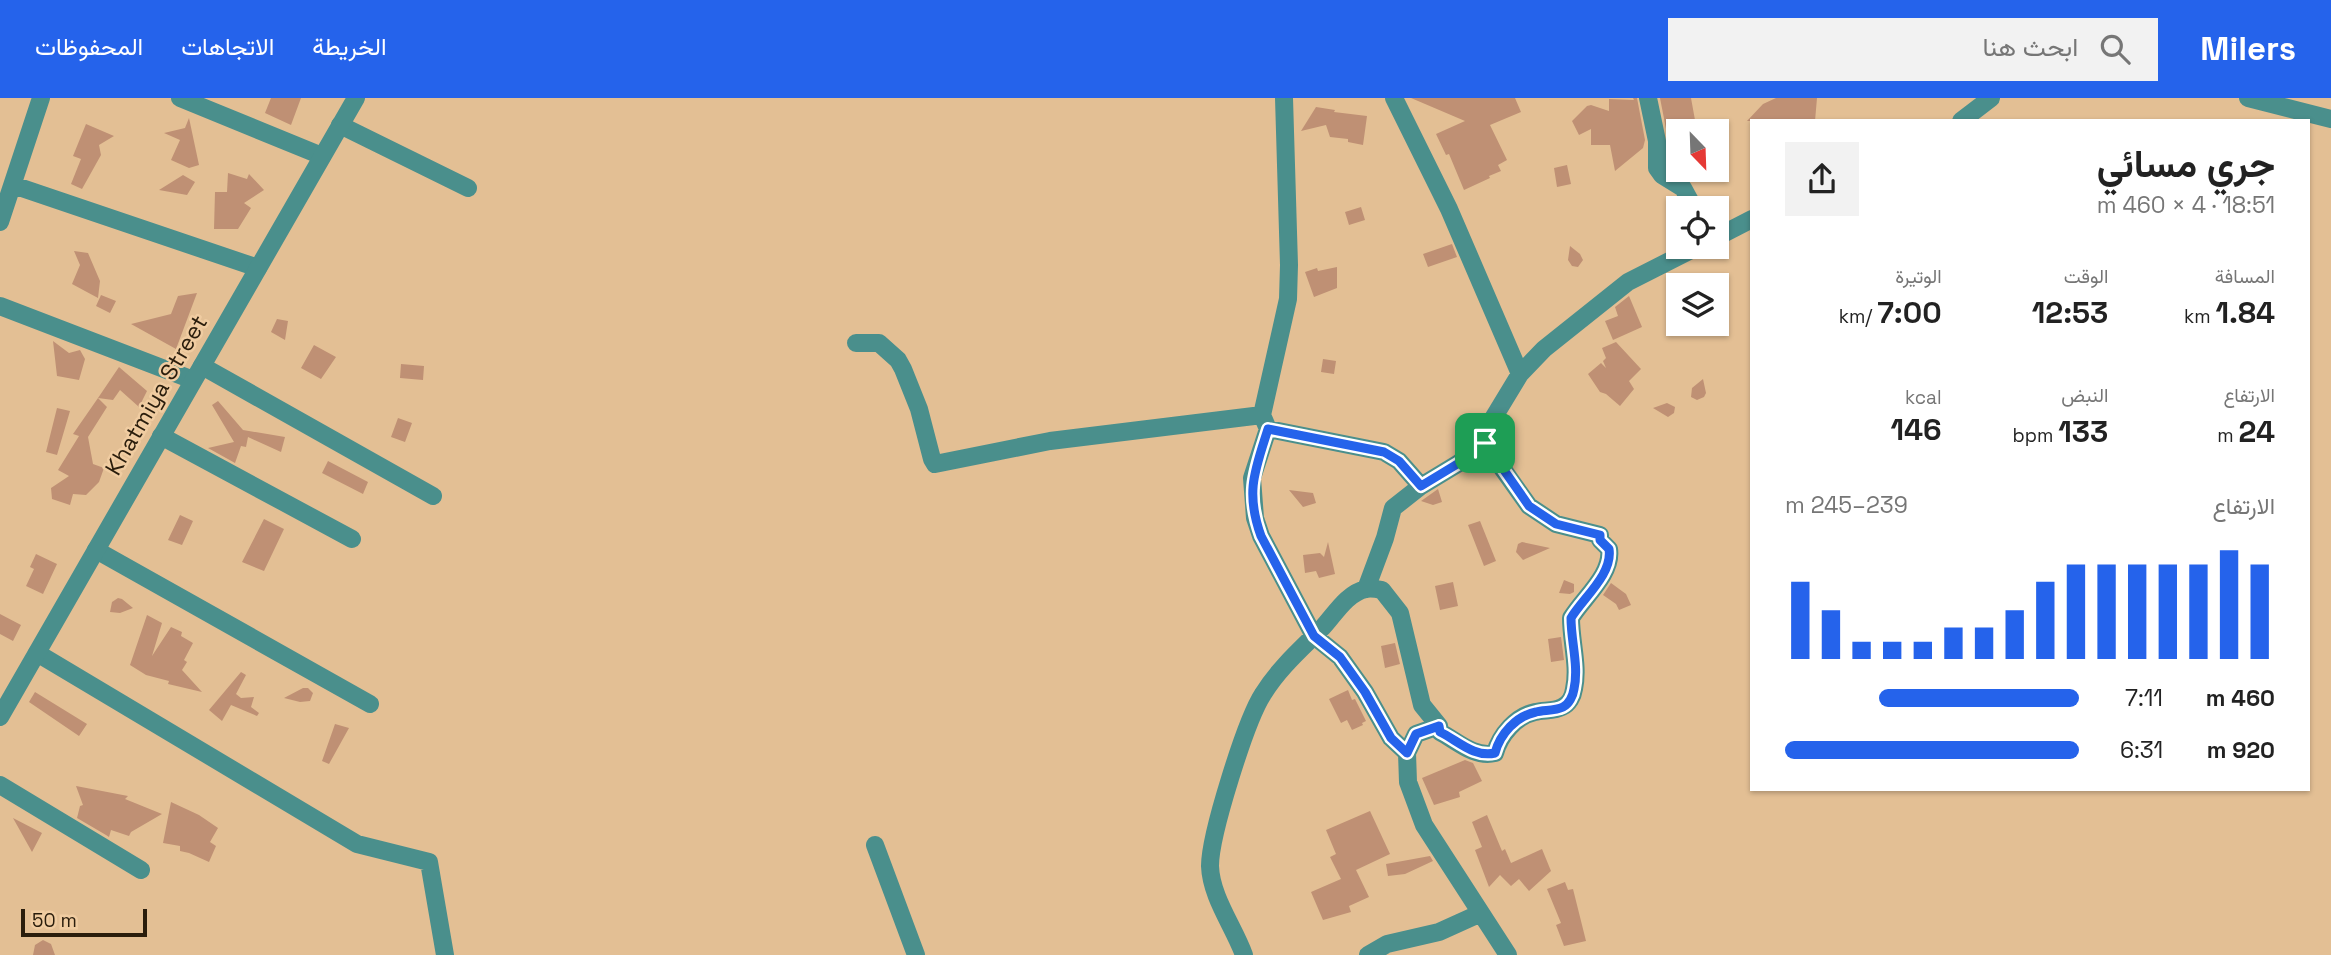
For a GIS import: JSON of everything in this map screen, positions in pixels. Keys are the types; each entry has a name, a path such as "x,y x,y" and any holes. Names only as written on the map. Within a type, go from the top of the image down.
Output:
{"street":[{"path":"0,222 41,98"},
{"path":"180,98 322,156"},
{"name":"Khatmiya Street","path":"0,717 356,98"},
{"path":"1284,98 1288,299 1252,478 1255,519 1314,636 1340,657 1365,692 1391,738 1407,753"},
{"path":"1394,98 1449,209 1520,374"},
{"path":"1648,98 1657,141 1657,167 1662,175 1683,187 1688,196"},
{"path":"1964,119 1991,98"},
{"path":"2248,98 2331,119"},
{"path":"340,125 468,188"},
{"path":"13,185 258,268"},
{"path":"1729,231 1750,220"},
{"path":"1244,955 1213,882 1210,860 1217,826 1248,726 1261,696 1283,666 1343,603 1366,589 1382,590 1400,613 1422,705 1439,726 1440,732 1457,742 1487,755 1495,753 1500,740 1518,720 1533,712 1560,709 1567,705 1574,692 1576,672 1571,618 1603,574 1610,556 1609,549 1600,540 1600,535 1556,524 1529,506 1485,443 1483,435 1520,374 1544,349 1628,282 1673,259"},
{"path":"0,306 197,373 433,496"},
{"path":"856,343 879,343 898,360 919,409 935,464 1049,441 1265,422 1384,452 1399,461 1421,486"},
{"path":"162,436 352,539"},
{"path":"1366,589 1393,508 1485,443"},
{"path":"96,550 370,704"},
{"path":"37,653 357,844 429,862 445,955"},
{"path":"1439,726 1416,734 1407,753 1408,782 1421,818 1508,955"},
{"path":"0,785 141,870"},
{"path":"875,845 916,955"},
{"path":"1368,955 1387,943 1439,932 1481,913"}],"building":[{"path":"271,98 301,98 291,125 265,113"},
{"path":"1411,98 1515,98 1521,112 1490,125 1507,160 1498,165 1501,171 1464,190 1449,154 1446,155 1436,134 1465,121"},
{"path":"1633,98 1637,98 1645,140 1643,148 1615,171 1610,145 1591,145 1591,129 1579,135 1572,121 1587,106 1609,111 1609,99 1634,100"},
{"path":"1660,98 1691,98 1695,119 1666,119 1666,129"},
{"path":"1776,98 1817,98 1815,119 1747,121 1763,104"},
{"path":"1316,107 1367,116 1363,145 1348,142 1348,139 1330,137 1326,125 1301,131"},
{"path":"189,118 199,165 189,168 171,160 180,140 164,133 185,128"},
{"path":"86,124 114,136 99,145 101,155 82,189 71,184 81,159 73,156"},
{"path":"1567,165 1571,184 1557,187 1554,168"},
{"path":"228,173 247,179 249,174 264,190 244,203 251,208 238,229 214,229 215,192 227,192"},
{"path":"183,175 195,182 187,195 159,190"},
{"path":"1361,207 1365,220 1349,225 1345,212"},
{"path":"1452,244 1457,257 1428,267 1423,254"},
{"path":"1570,246 1583,260 1578,267 1572,266 1568,260"},
{"path":"74,251 88,253 100,281 98,298 72,284 80,265"},
{"path":"1337,267 1337,288 1314,297 1305,272"},
{"path":"197,293 176,349 131,324 171,314 178,296"},
{"path":"101,295 116,301 110,313 96,306"},
{"path":"1629,296 1642,327 1613,340 1605,321 1618,316 1615,307"},
{"path":"277,319 288,321 285,340 271,332"},
{"path":"53,341 69,353 80,350 85,359 79,380 57,376"},
{"path":"1616,342 1641,369 1629,381 1634,389 1620,406 1600,392 1588,374 1601,363 1606,368 1602,348"},
{"path":"314,345 336,357 321,379 301,368"},
{"path":"1323,359 1336,361 1334,374 1321,372"},
{"path":"401,364 424,366 423,380 400,378"},
{"path":"119,367 147,391 139,407 120,390 113,400 98,398"},
{"path":"1703,379 1706,393 1697,400 1691,397 1692,388"},
{"path":"98,398 107,407 88,437 93,464 104,468 99,482 86,495 73,494 70,505 52,499 51,488 69,476 58,470 79,436 73,434"},
{"path":"218,401 243,430 285,437 281,452 248,437 246,447 241,446 235,463 208,448 234,442 212,405"},
{"path":"1667,403 1675,407 1674,413 1668,417 1653,408"},
{"path":"57,408 70,411 57,455 46,452"},
{"path":"398,418 412,423 405,442 391,437"},
{"path":"328,461 368,482 363,494 322,473"},
{"path":"1438,489 1442,502 1433,505 1421,501"},
{"path":"1289,490 1313,493 1316,503 1303,507"},
{"path":"180,515 193,521 182,545 168,540"},
{"path":"264,519 284,529 264,571 242,562"},
{"path":"1480,521 1496,561 1484,566 1468,525"},
{"path":"1328,542 1335,574 1319,578 1316,571 1305,573 1303,555 1320,553 1324,557"},
{"path":"1522,542 1550,548 1523,560 1516,552 1518,544"},
{"path":"36,554 57,564 43,594 26,586 34,569 30,567"},
{"path":"1564,580 1574,584 1574,592 1559,593"},
{"path":"1453,582 1458,606 1440,610 1435,586"},
{"path":"1611,583 1626,594 1631,605 1619,610 1616,604 1603,595"},
{"path":"118,598 133,608 120,613 110,612 112,602"},
{"path":"0,614 21,625 13,641 0,634"},
{"path":"147,615 162,623 152,656 171,627 182,632 181,636 193,643 182,670 202,692 168,684 169,681 146,675 130,665"},
{"path":"1561,637 1564,660 1551,662 1548,639"},
{"path":"1395,643 1400,664 1385,668 1381,646"},
{"path":"241,672 246,675 236,694 241,698 254,697 251,707 259,713 257,716 231,705 222,721 209,710"},
{"path":"308,688 313,693 310,701 300,702 284,698"},
{"path":"1348,690 1366,721 1352,730 1347,720 1341,723 1329,699"},
{"path":"35,692 87,724 79,736 29,702"},
{"path":"335,724 349,728 329,764 322,761"},
{"path":"1465,760 1473,763 1482,781 1459,792 1460,797 1434,805 1422,778"},
{"path":"76,786 128,796 125,799 162,814 131,832 129,836 111,830 109,837 77,818 80,806 83,805"},
{"path":"171,802 199,815 218,828 210,842 216,846 209,862 180,851 180,846 163,843"},
{"path":"1370,811 1390,854 1356,870 1369,897 1349,906 1351,912 1323,920 1311,892 1341,879 1330,857 1336,854 1326,830"},
{"path":"1487,815 1502,851 1505,849 1511,863 1542,849 1551,871 1529,891 1519,879 1511,886 1500,875 1489,887 1475,850 1482,847 1472,822"},
{"path":"13,818 42,833 32,852"},
{"path":"1430,856 1433,861 1405,874 1388,876 1386,864"},
{"path":"1565,882 1568,890 1573,889 1586,941 1564,946 1556,925 1561,923 1547,889"},
{"path":"43,940 51,944 55,955 33,955 35,945"}],"route":[{"path":"1268,429 1384,452 1399,461 1421,486 1459,463 1485,443 1529,506 1556,524 1600,535 1600,540 1609,549 1610,556 1603,574 1571,618 1576,672 1574,692 1567,705 1560,709 1533,712 1518,720 1500,740 1495,753 1484,755 1468,748 1440,732 1439,726 1416,734 1407,753 1391,738 1365,692 1340,657 1314,636 1261,536 1252,500 1252,478 1268,429"}]}
